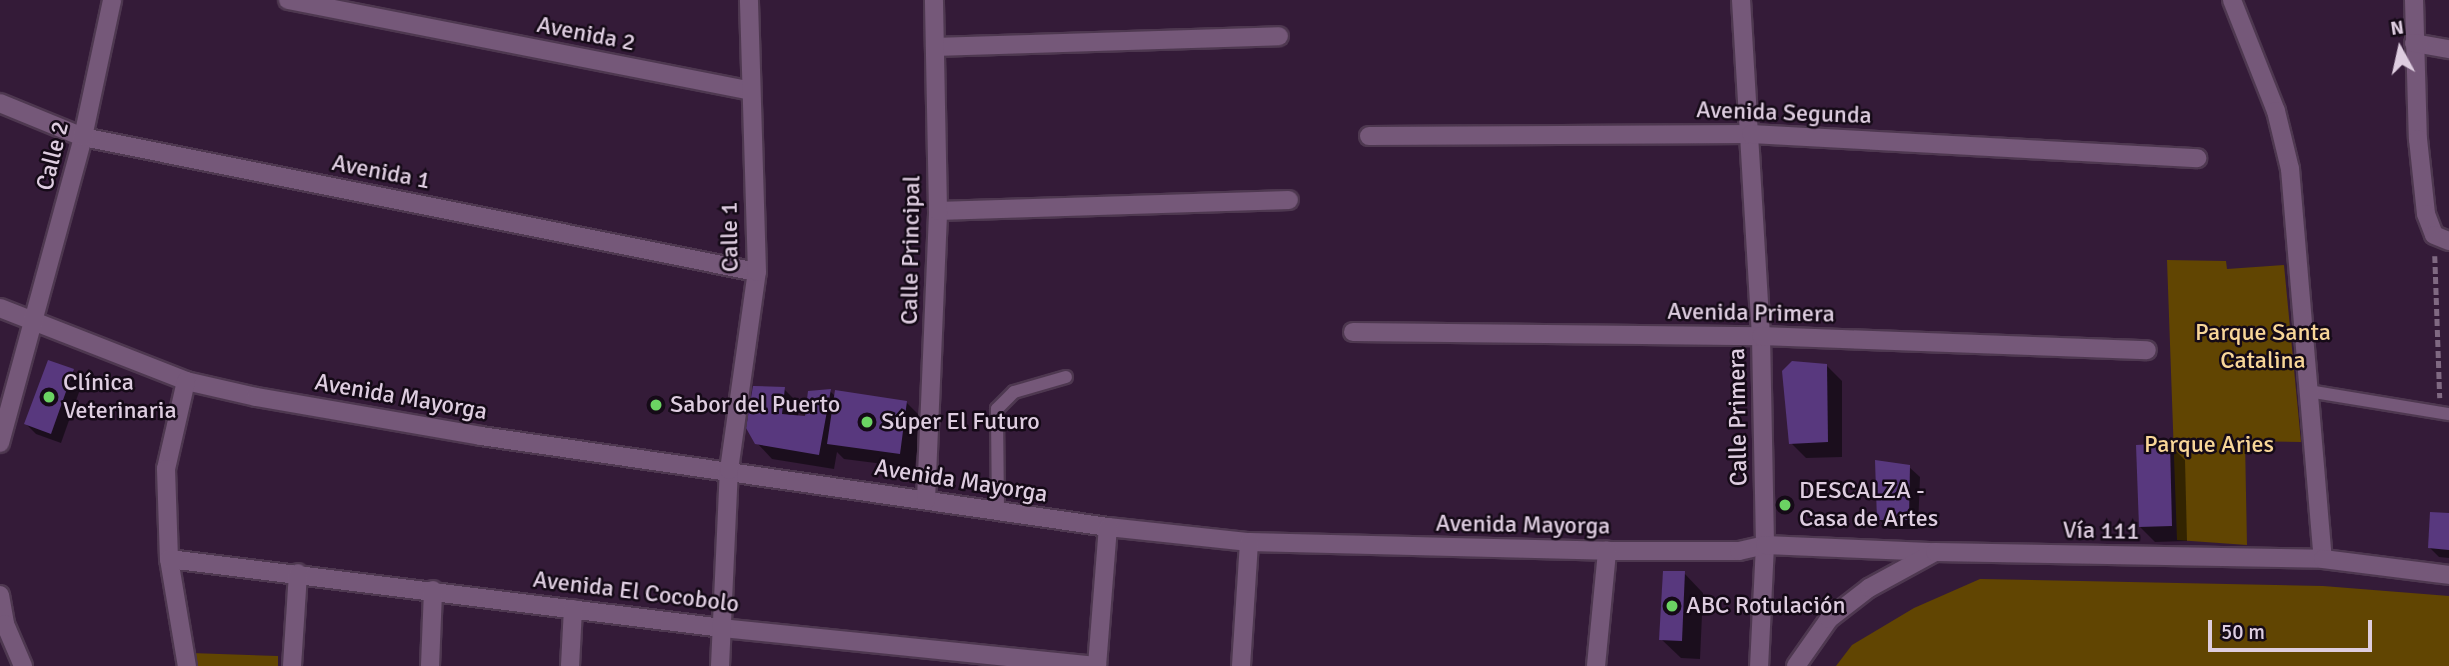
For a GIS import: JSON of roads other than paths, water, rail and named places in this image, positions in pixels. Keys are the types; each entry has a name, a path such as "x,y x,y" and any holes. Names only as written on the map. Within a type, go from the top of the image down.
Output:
{"street":[{"name":"Calle 2","path":"0,443 35,322 83,137 112,0"},
{"name":"Avenida 2","path":"288,0 750,91"},
{"name":"Calle 1","path":"720,666 729,470 757,272 749,0"},
{"name":"Calle Principal","path":"926,500 938,211 934,0"},
{"name":"Calle Primera","path":"1741,0 1761,336 1765,545 1759,666"},
{"path":"2232,0 2276,111 2290,169 2323,559"},
{"path":"2414,0 2417,139 2426,214 2442,238"},
{"path":"935,47 1279,36"},
{"path":"2414,43 2449,49"},
{"name":"Avenida 1","path":"0,103 83,137 757,272"},
{"name":"Avenida Segunda","path":"1369,136 1751,134 2197,158"},
{"path":"938,211 1289,200"},
{"name":"Avenida Mayorga","path":"0,308 186,381 481,436 1108,527 1249,542 1607,551 1739,551 1765,545 1935,552"},
{"name":"Avenida Primera","path":"1353,332 1761,336 2147,350"},
{"path":"186,381 166,469 169,559 187,666"},
{"path":"1097,666 1108,527"},
{"path":"1241,666 1249,542"},
{"path":"1596,666 1607,551"},
{"name":"Vía 111","path":"1796,666 1829,619 1869,588 1935,552 2323,559 2449,575"},
{"name":"Avenida El Cocobolo","path":"169,559 722,628 1097,666"},
{"path":"292,666 298,573"},
{"path":"430,666 433,590"},
{"path":"0,596 5,624 23,666"},
{"path":"570,666 573,609"}],"lane":[{"path":"998,511 997,409 1014,392 1066,377"},
{"path":"2308,391 2445,414"}],"place":[{"name":"Clínica Veterinaria","path":"49,397"},
{"name":"Sabor del Puerto","path":"656,405"},
{"name":"Súper El Futuro","path":"867,422"},
{"name":"DESCALZA - Casa de Artes","path":"1785,505"},
{"name":"ABC Rotulación","path":"1672,606"}],"park label":[{"name":"Parque Santa Catalina","path":"2263,347"},
{"name":"Parque Aries","path":"2209,445"}]}
